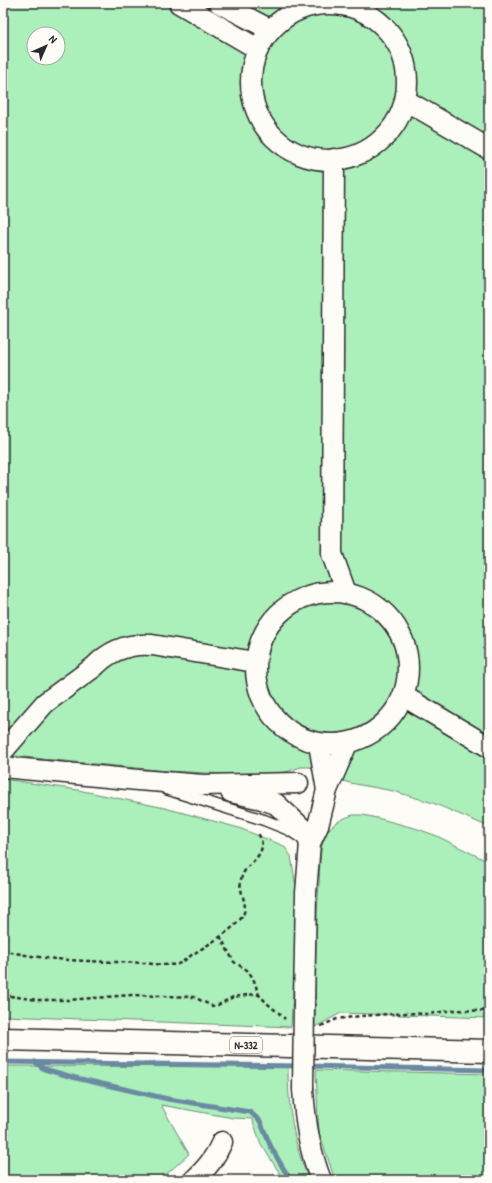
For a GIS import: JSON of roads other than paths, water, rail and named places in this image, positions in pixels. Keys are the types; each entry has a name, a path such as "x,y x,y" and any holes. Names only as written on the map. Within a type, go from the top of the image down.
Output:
{"highway":[{"name":"N-332","path":"3,1039 489,1051"}],"street":[{"path":"179,3 258,49"},
{"path":"220,3 271,30"},
{"path":"333,3 360,10 383,25 399,47 407,73 405,100 394,127 373,147 347,159 318,160 290,150 268,131 254,106 251,77 258,49 271,30 289,15 310,6 333,3"},
{"path":"405,100 489,149"},
{"path":"334,159 332,554 346,593"},
{"path":"316,593 332,554"},
{"path":"330,590 346,593 358,595 383,610 400,632 409,660 405,698 394,714 374,733 348,744 319,744 292,734 271,715 258,690 255,662 262,634 279,611 303,596 330,590"},
{"path":"3,751 45,703 101,659 118,649 140,644 152,645 255,662"},
{"path":"405,698 489,747"},
{"path":"319,744 327,790"},
{"path":"321,1180 310,1147 305,1123 303,1090 306,893 310,843 318,826 327,790 348,744"},
{"path":"3,767 203,785 298,783 287,791 285,797 290,816"},
{"path":"203,785 262,799 276,804 303,829 310,843"},
{"path":"194,1180 211,1163 222,1142"}],"lane":[{"path":"138,780 264,820 289,830 310,843"}],"waterway":[{"path":"3,1062 300,1066"},
{"path":"35,1062 44,1069 76,1078 168,1099 250,1112 260,1121 271,1147 290,1180"},
{"path":"308,1066 489,1070"}]}
